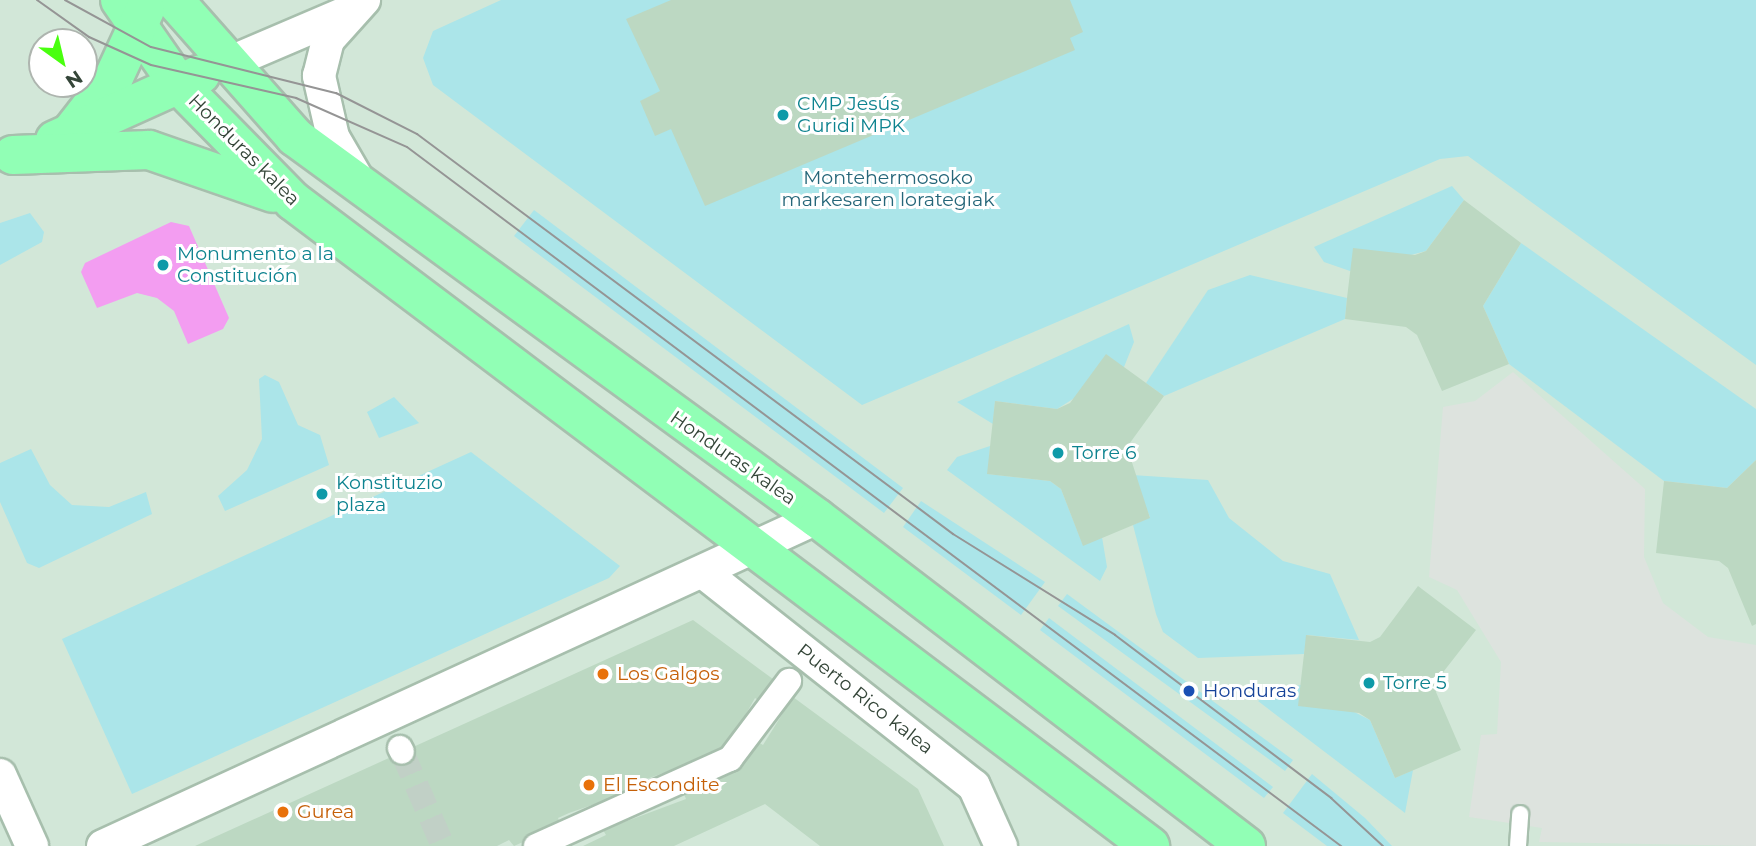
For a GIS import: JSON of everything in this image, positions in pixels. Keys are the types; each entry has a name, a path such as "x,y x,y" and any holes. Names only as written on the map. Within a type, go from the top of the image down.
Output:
{"main road":[{"name":"Honduras kalea","path":"174,0 226,64 295,137 817,518 1246,846"},
{"name":"Honduras kalea","path":"136,9 179,85 293,201 1150,846"},
{"path":"71,133 114,77 136,9"},
{"path":"7,157 71,133 226,64"},
{"path":"7,157 149,150 293,201"}],"street":[{"path":"226,64 356,6"},
{"path":"356,6 323,50 320,88 333,137 358,181"},
{"path":"103,846 703,572 749,546 817,518"},
{"name":"Puerto Rico kalea","path":"703,572 974,786 1002,846"},
{"path":"536,846 730,759 789,681"},
{"path":"0,775 32,846"}],"lane":[{"path":"1518,846 1520,814"}],"shaded area":[{"path":"0,0 1756,0 1756,846 0,846"},
{"path":"171,222 189,226 229,318 223,329 188,344 174,311 157,298 137,293 97,308 81,272 85,263"},
{"path":"1513,372 1645,489 1644,557 1663,603 1708,637 1756,645 1756,846 1539,842 1542,828 1469,817 1481,735 1497,734 1501,662 1457,590 1429,577 1443,407 1475,401"}],"green space":[{"name":"Montehermosoko markesaren lorategiak","path":"501,0 1756,0 1756,365 1468,156 1440,159 862,405 433,85 423,58 433,31"},
{"path":"1452,186 1464,200 1426,251 1350,271 1324,262 1314,247"},
{"path":"534,210 903,488 884,513 514,236"},
{"path":"30,213 44,232 42,242 0,265 0,223"},
{"path":"1521,243 1756,409 1756,460 1727,488 1664,481 1509,364 1483,306"},
{"path":"1250,275 1347,298 1345,319 1164,396 1146,383 1208,290"},
{"path":"1129,324 1134,342 1124,367 1057,409 995,401 993,424 957,402"},
{"path":"265,375 279,382 298,425 320,435 329,465 225,511 218,496 247,470 262,439 259,379"},
{"path":"394,397 419,423 379,438 367,412"},
{"path":"990,446 988,474 1050,481 1061,489 1083,545 1102,537 1107,567 1100,581 947,470 957,457"},
{"path":"31,449 50,485 72,505 109,507 146,492 152,514 39,568 27,563 0,502 0,463"},
{"path":"471,452 620,566 609,578 132,794 62,639"},
{"path":"1132,475 1208,480 1229,518 1283,561 1330,574 1359,640 1307,635 1304,654 1198,658 1163,632 1156,614 1133,525 1150,517"},
{"path":"921,501 1045,582 1021,615 903,527"},
{"path":"1067,594 1293,760 1285,771 1058,606"},
{"path":"1049,618 1273,787 1264,798 1040,630"},
{"path":"1301,685 1370,720 1395,778 1413,770 1405,813 1258,701 1273,690"},
{"path":"1312,774 1365,818 1392,846 1327,846 1283,813"}],"building":[{"name":"CMP Jesús Guridi MPK","path":"671,0 1070,0 1083,32 1070,38 1075,50 705,206 671,129 655,136 640,101 660,91 626,19"},
{"path":"1464,200 1521,243 1483,306 1509,364 1442,391 1417,335 1406,327 1345,319 1347,298 1353,248 1415,255 1426,251"},
{"name":"Torre 6","path":"1106,354 1164,396 1127,447 1150,518 1083,546 1061,489 1050,481 987,474 995,401 1057,409 1070,403"},
{"path":"1756,460 1756,624 1752,626 1728,568 1719,561 1656,553 1664,481 1727,488"},
{"name":"Torre 5","path":"1418,586 1476,630 1437,680 1436,692 1461,750 1395,778 1370,720 1359,713 1298,706 1306,635 1370,642 1380,637"},
{"path":"693,620 777,682 761,702 755,698 725,751 638,782 641,788 569,813 558,818 561,825 514,846 509,840 497,846 195,846"},
{"path":"793,697 918,789 944,846 820,846 765,804 674,846 583,846 606,835 603,830 686,799 684,794 738,769 758,742 763,745"}],"tunnel":[{"path":"402,752 443,846"}],"tram line":[{"path":"37,0 89,37 151,65 296,98 407,147 1341,846"},
{"path":"65,0 151,47 336,93 417,134 953,534 1115,635 1331,798 1383,846"}],"place":[{"name":"CMP Jesús Guridi MPK","path":"783,115"},
{"name":"Monumento a la Constitución","path":"163,265"},
{"name":"Torre 6","path":"1058,453"},
{"name":"Konstituzio plaza","path":"322,494"},
{"name":"Los Galgos","path":"603,674"},
{"name":"Torre 5","path":"1369,683"},
{"name":"Honduras","path":"1189,691"},
{"name":"El Escondite","path":"589,785"},
{"name":"Gurea","path":"283,812"}]}
